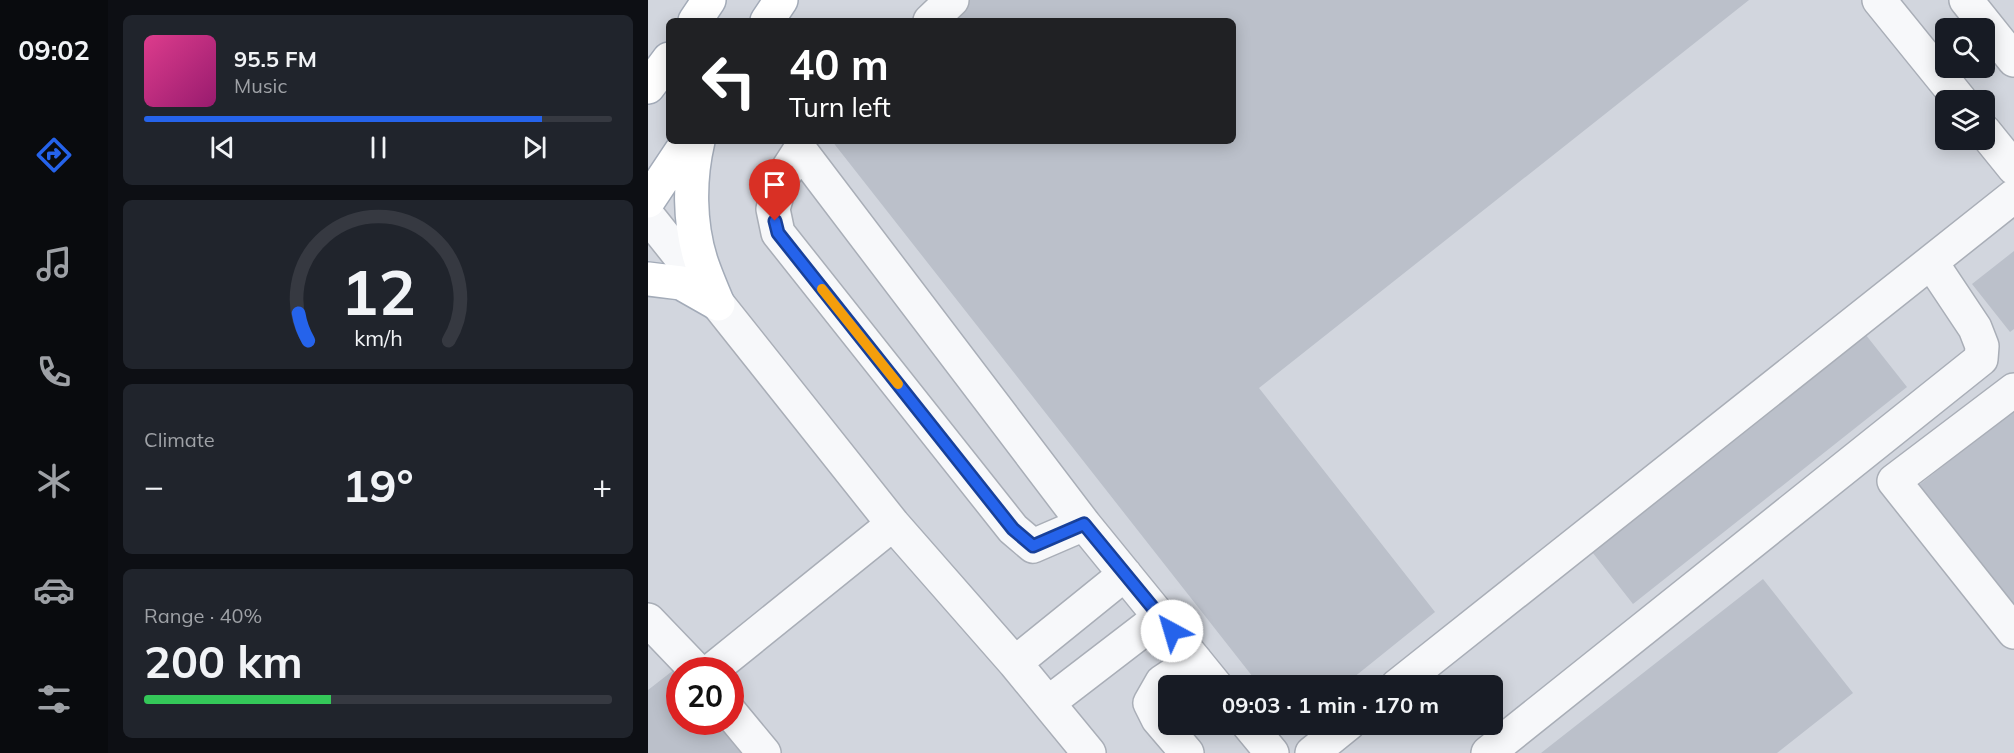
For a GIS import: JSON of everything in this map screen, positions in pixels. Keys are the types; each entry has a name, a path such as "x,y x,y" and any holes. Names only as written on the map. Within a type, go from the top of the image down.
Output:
{"main road":[{"path":"697,18 710,0"},
{"path":"769,18 781,0"},
{"path":"648,62 666,54"},
{"path":"648,87 666,63"},
{"path":"648,201 686,144"},
{"path":"697,144 693,162 692,211 700,259 718,304"},
{"path":"648,279 681,284 718,304"}],"street":[{"path":"933,18 952,0"},
{"path":"1879,0 1952,90"},
{"path":"1966,0 2014,60"},
{"path":"1995,145 2014,168"},
{"path":"1084,524 1033,546 1013,529 778,233 773,209 782,178 803,146 1084,524 1207,675"},
{"path":"1411,675 2014,196"},
{"path":"648,216 893,524 1015,663 1089,753"},
{"path":"1488,753 1981,359 1982,346 1975,328 1931,262"},
{"path":"2014,390 1894,482 2014,632"},
{"path":"728,657 893,524"},
{"path":"1015,663 1125,574"},
{"path":"1048,703 1160,617"},
{"path":"648,620 684,657"},
{"path":"1187,753 1158,719 1150,703 1162,682 1195,660"},
{"path":"744,729 764,753"},
{"path":"1257,735 1272,753"},
{"path":"1312,753 1334,735"}],"shaded area":[{"path":"648,0 2014,0 2014,753 648,753"}],"building":[{"path":"968,0 1749,0 1259,388 1435,612 1357,675 1251,675 834,144 1236,144 1236,18 945,18"},
{"path":"2014,251 2014,329 2010,332 1972,284"},
{"path":"1862,330 1907,387 1633,604 1589,548"},
{"path":"2014,410 2014,605 1919,485"},
{"path":"1763,579 1853,693 1777,753 1541,753"},
{"path":"666,676 666,735 726,735 741,753 648,753 648,690"}],"slow traffic":[{"path":"822,289 898,384"}],"route":[{"path":"775,221 778,233 1013,529 1033,546 1084,524 1172,631"}]}
